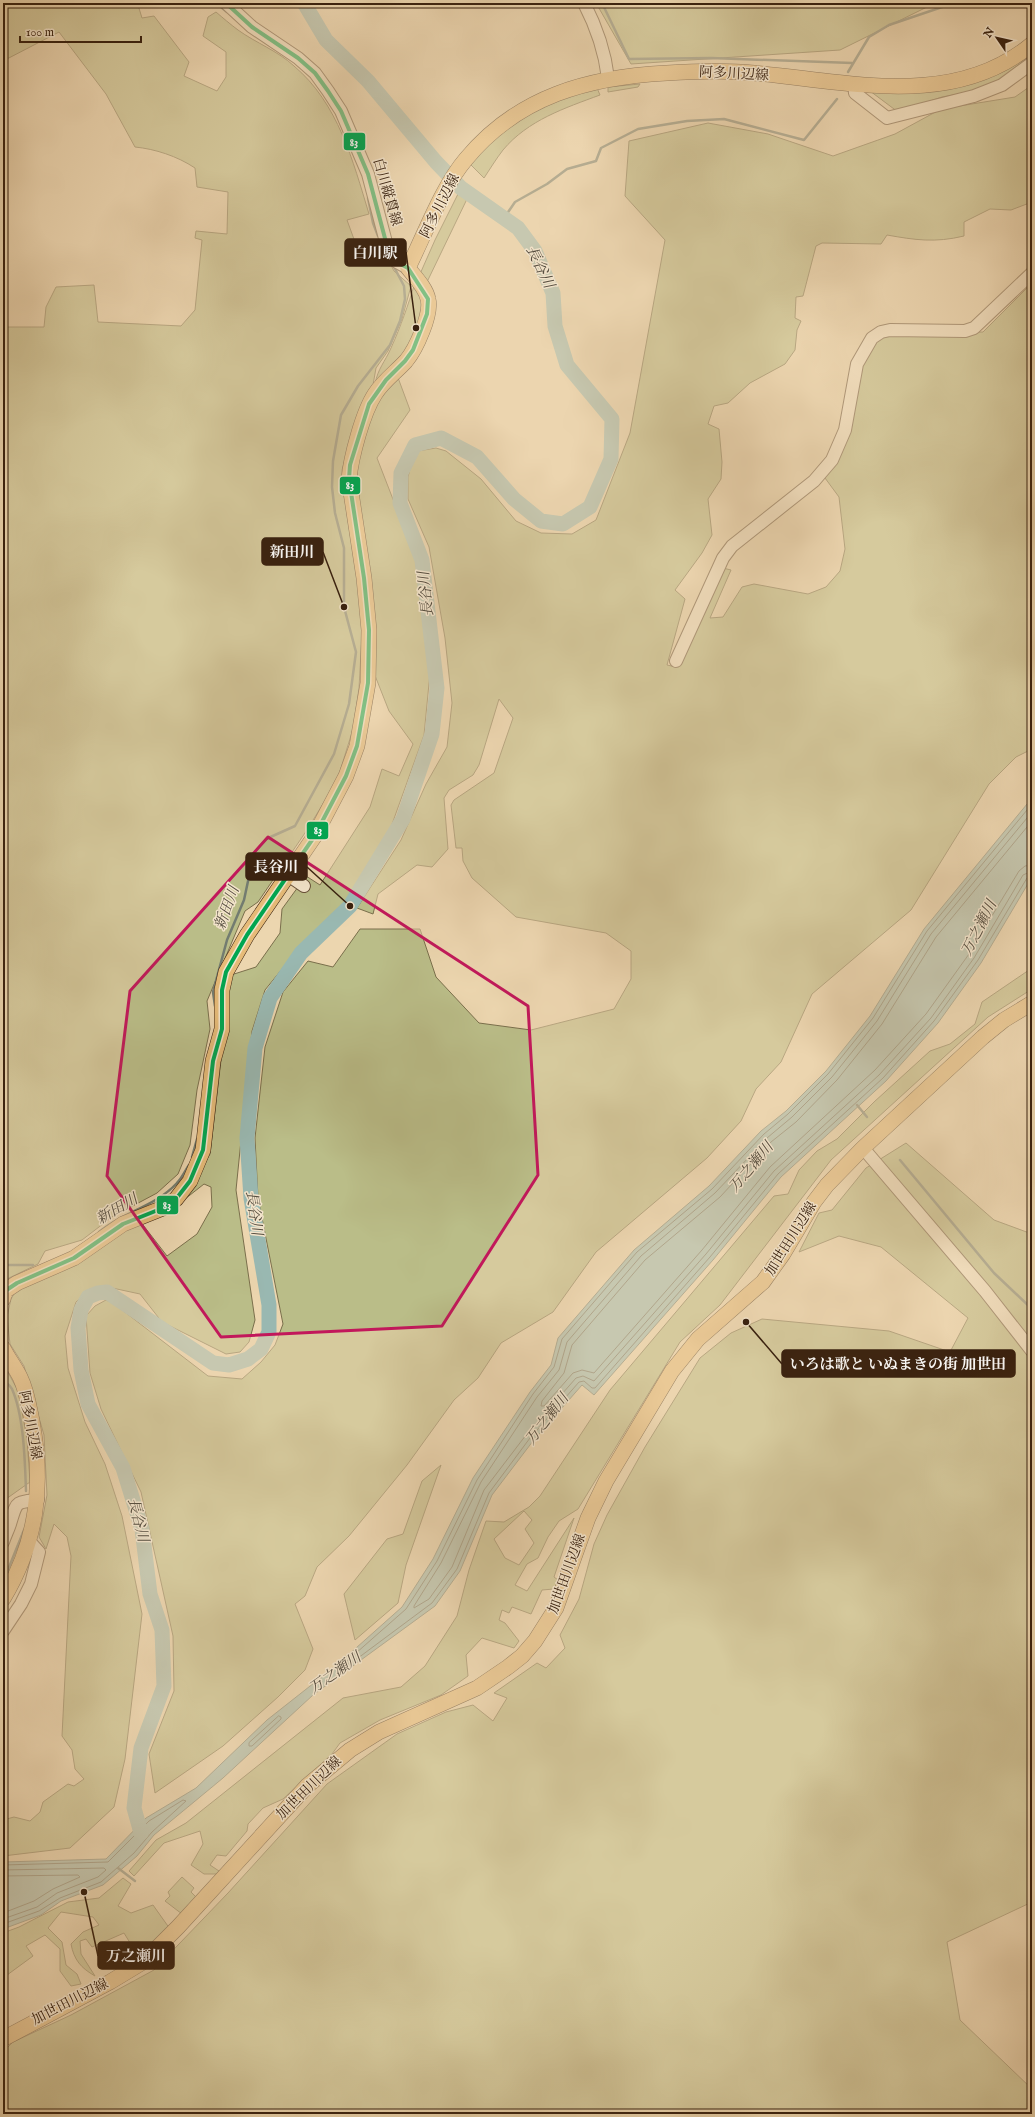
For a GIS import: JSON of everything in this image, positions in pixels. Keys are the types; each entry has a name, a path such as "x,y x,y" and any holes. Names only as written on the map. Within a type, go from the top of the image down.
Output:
{"main road":[{"name":"阿多川辺線","path":"408,268 448,186 464,160 498,126 526,108 572,87 608,78 707,71 756,73 854,84 914,87 959,81 1004,63 1032,44"},
{"path":"3,1299 5,1291 17,1283 74,1258 123,1224 163,1208 183,1191 204,1150 213,1061 222,1029 222,990 226,972 247,935 314,837 346,776 360,732 368,683 369,630 364,578 349,478 350,465 369,404 386,380 405,361 413,350 428,314 428,299 426,293 408,268"},
{"name":"加世田川辺線","path":"3,2039 110,1982 143,1962 183,1922 307,1786 329,1767 379,1732 477,1688 494,1678 522,1656 535,1641 556,1608 579,1539 606,1481 672,1371 698,1339 764,1282 783,1254 814,1202 827,1185 863,1148 983,1037 1004,1020 1032,1003"},
{"name":"阿多川辺線","path":"3,1348 20,1377 27,1396 39,1470 37,1503 29,1542 17,1572 3,1599"}],"street":[{"name":"白川縦貫線","path":"226,3 252,27 298,58 315,73 328,91 341,111 368,174 387,246 397,262 408,268"},
{"path":"584,3 602,50 608,78"},
{"path":"854,84 855,93 887,118 974,96 1002,85 1032,63"},
{"path":"676,661 723,558 732,546 814,481 832,460 845,430 857,364 872,338 881,332 890,330 965,331 974,328 1032,273"},
{"path":"288,875 304,886"},
{"path":"863,1148 986,1292 1032,1351"},
{"path":"3,1542 12,1511 16,1505 23,1501 37,1503"},
{"path":"3,1631 21,1604 31,1584 39,1552 29,1542"}],"highlighted area":[{"path":"268,837 528,1006 538,1175 442,1326 221,1337 107,1176 130,991"}],"green space":[{"path":"3,3 140,3 138,5 142,18 154,16 189,62 184,76 217,91 226,77 226,52 203,36 208,17 216,12 238,30 281,56 309,81 322,97 333,115 350,154 369,214 347,220 355,242 378,241 394,271 411,286 402,319 388,351 376,368 373,385 356,422 342,470 343,488 363,617 359,688 353,729 340,771 332,789 307,830 258,902 245,911 207,1001 210,1029 197,1090 190,1145 178,1174 157,1193 112,1217 82,1240 45,1251 38,1264 7,1279 3,1284 3,327 44,327 46,307 56,287 94,285 98,322 181,326 195,310 202,240 195,238 196,231 227,234 228,192 197,187 195,168 166,154 150,149 135,147 106,94 59,32 3,61"},
{"path":"596,3 935,3 840,50 631,64"},
{"path":"1032,52 1032,60 1000,81 970,92 942,97 898,112 870,91 903,93 951,89 983,80 1011,66"},
{"path":"640,84 638,87 608,92 608,87"},
{"path":"1032,85 1032,202 1011,210 990,209 964,222 964,236 944,240 925,240 887,235 881,244 822,243 816,246 803,296 796,297 795,318 801,321 797,330 795,350 785,364 750,383 728,403 714,406 708,424 719,429 722,462 721,479 708,499 712,535 702,553 675,590 685,599 667,665 676,667 684,654 723,568 731,570 710,618 723,617 742,587 754,584 808,594 826,587 840,571 845,549 839,497 825,478 860,365 874,340 894,334 983,332 1032,283 1032,749 1016,757 989,784 911,910 812,994 781,1062 756,1089 741,1121 707,1158 596,1252 553,1312 501,1343 478,1378 454,1400 407,1465 349,1536 317,1567 305,1596 295,1604 313,1649 305,1670 278,1697 223,1746 155,1793 149,1754 174,1691 173,1636 141,1492 101,1409 90,1373 86,1316 95,1306 106,1300 113,1303 208,1376 242,1379 261,1362 275,1345 283,1324 258,1198 255,1138 265,1047 283,992 308,961 333,967 360,929 420,929 436,977 479,1023 531,1030 614,1009 631,979 631,951 606,933 516,917 472,878 463,861 462,848 456,848 451,805 454,800 494,773 513,718 499,699 479,765 473,775 449,790 444,798 448,849 432,867 417,865 378,894 373,914 357,908 401,840 426,784 447,747 452,703 445,638 429,547 408,499 408,477 412,461 418,451 436,448 446,451 481,479 516,521 541,533 572,534 596,520 630,433 665,240 625,196 629,141 708,123 768,134 833,156 895,134 941,109 1015,97"},
{"path":"597,88 600,95 548,116 524,131 503,150 484,178 470,164 496,137 527,115 562,99"},
{"path":"459,192 467,199 427,282 420,274"},
{"path":"415,283 424,308 412,343 375,384 376,378 398,332"},
{"path":"397,375 410,410 377,458 415,556 430,673 424,735 391,827 349,898 299,948 265,990 252,1031 236,1190 255,1320 249,1342 240,1352 226,1354 162,1322 140,1294 103,1286 90,1289 76,1302 65,1336 68,1368 85,1422 105,1464 122,1516 142,1614 125,1759 114,1807 70,1848 3,1856 3,1820 14,1817 30,1821 40,1812 43,1802 68,1784 74,1786 84,1779 75,1769 72,1750 62,1736 71,1556 67,1537 54,1524 46,1549 39,1537 47,1495 44,1435 24,1366 10,1344 7,1317 11,1299 19,1286 140,1221 167,1256 197,1234 212,1207 211,1187 204,1184 185,1199 210,1154 231,975 256,967 280,933 282,909 306,876 320,885 370,807 382,769 399,776 413,744 389,711 374,673 356,492 359,456 368,421 377,399"},
{"path":"1032,968 1032,989 988,1017 831,1160 720,1305 680,1342 578,1509 559,1521 548,1537 538,1558 527,1564 515,1585 527,1591 574,1518 554,1577 558,1580 554,1589 542,1590 531,1614 512,1607 509,1613 502,1610 499,1620 505,1623 519,1641 514,1648 482,1638 466,1655 468,1676 441,1695 380,1720 340,1743 332,1754 283,1799 263,1808 248,1824 247,1831 226,1856 217,1855 210,1865 219,1871 216,1874 204,1874 191,1865 203,1844 200,1831 164,1843 134,1876 129,1871 156,1840 186,1823 343,1698 401,1687 425,1666 457,1616 469,1570 486,1521 504,1522 529,1507 540,1496 610,1390 774,1196 788,1194 799,1170 817,1151 837,1139 874,1102 930,1051 950,1044 975,1024 982,1002","holes":["524,1511 532,1520 525,1529 534,1543 519,1565 505,1558 494,1539"]},
{"path":"906,1143 994,1220 1032,1234 1032,1902 947,1942 960,2020 1032,2089 1032,2114 3,2114 3,2052 13,2042 71,2015 154,1970 228,1893 327,1784 397,1734 446,1712 473,1705 493,1721 507,1698 494,1693 537,1663 546,1668 565,1648 560,1635 579,1599 594,1544 607,1515 645,1447 700,1358 731,1333 762,1319 889,1331 950,1352 968,1318 881,1247 839,1236 799,1252 819,1213 832,1210 866,1168"},
{"path":"3,1363 18,1391 27,1439 30,1482 6,1499 3,1509 3,1417 5,1412 3,1407"},
{"path":"441,1465 406,1565 398,1603 355,1640 344,1594 387,1539 403,1534 422,1481"},
{"path":"182,1877 194,1888 191,1892 196,1897 182,1914 165,1901 170,1896 168,1892"},
{"path":"123,1878 131,1884 118,1906 131,1913 153,1905 170,1929 138,1956 124,1933 92,1947 86,1939 80,1941 81,1954 95,1976 86,1970 76,1959 71,1944 83,1932 99,1925 93,1917 61,1912 48,1928 62,1942 66,1965 77,1974 81,1984 71,1986 60,1971 60,1949 45,1935 26,1946 33,1956 3,1978 3,1933 19,1927 68,1902 99,1898"}],"water":[{"path":"1032,798 1032,877 981,963 938,1023 886,1081 781,1177 713,1260 594,1395 582,1385 533,1441 492,1495 460,1571 435,1606 313,1695 223,1778 154,1835 137,1856 103,1885 61,1901 41,1915 3,1929 3,1862 106,1859 146,1818 196,1788 267,1720 338,1664 402,1607 433,1559 473,1478 530,1392 551,1365 558,1338 634,1250 709,1186 761,1131 786,1111 826,1071 870,1016 924,929"}],"waterway":[{"name":"新田川","path":"216,3 227,12"},
{"name":"長谷川","path":"141,1833 134,1808 141,1748 164,1686 162,1630 150,1594 142,1529 123,1468 88,1404 81,1370 78,1328 81,1310 88,1297 98,1293 107,1292 213,1363 229,1365 248,1359 261,1349 269,1332 269,1305 251,1198 247,1138 255,1048 270,998 301,953 350,906 403,819 432,734 437,688 422,560 400,503 401,473 415,445 441,438 477,457 514,499 541,521 563,524 590,507 611,459 612,419 567,365 555,326 553,293 535,251 518,228 461,188 436,162 368,81 326,40 304,3"},
{"path":"602,3 629,59 711,58 852,63"},
{"path":"848,72 869,37 889,25 954,3"},
{"path":"504,218 515,202 547,184 567,169 596,161 601,148 638,129 687,121 724,119 804,140 837,99"},
{"name":"新田川","path":"368,198 373,223 378,236"},
{"name":"新田川","path":"215,1006 213,992 227,940 244,900 254,853 266,839 295,826 334,754 349,704 356,652 344,607 344,548 335,513 332,487 333,461 341,415 358,386 390,345 400,321 405,299 404,286 393,265"},
{"path":"857,1105 867,1117"},
{"name":"新田川","path":"192,1157 197,1139"},
{"path":"900,1160 994,1273 1032,1309"},
{"name":"新田川","path":"99,1232 118,1219 159,1198 179,1181 189,1165"},
{"name":"新田川","path":"3,1265 33,1265"},
{"name":"新田川","path":"3,1380 12,1389 19,1412 23,1439 26,1491"},
{"name":"新田川","path":"3,1582 24,1530"},
{"path":"118,1868 135,1881"}],"transit line":[{"name":"83","path":"3,1299 5,1291 17,1283 74,1258 123,1224 163,1208 176,1199 190,1181 203,1150 213,1061 222,1029 222,990 226,972 247,935 314,837 346,776 357,746 368,683 369,630 364,578 349,479 350,465 369,404 386,380 405,361 413,350 427,314 428,299 408,268 397,262 387,246 368,174 341,111 328,91 315,73 298,58 252,27 226,3"}],"place":[{"name":"白川駅","path":"416,328"},
{"name":"新田川","path":"344,607"},
{"name":"長谷川","path":"350,906"},
{"name":"いろは歌と いぬまきの街 加世田","path":"746,1322"},
{"name":"万之瀬川","path":"84,1892"}]}
